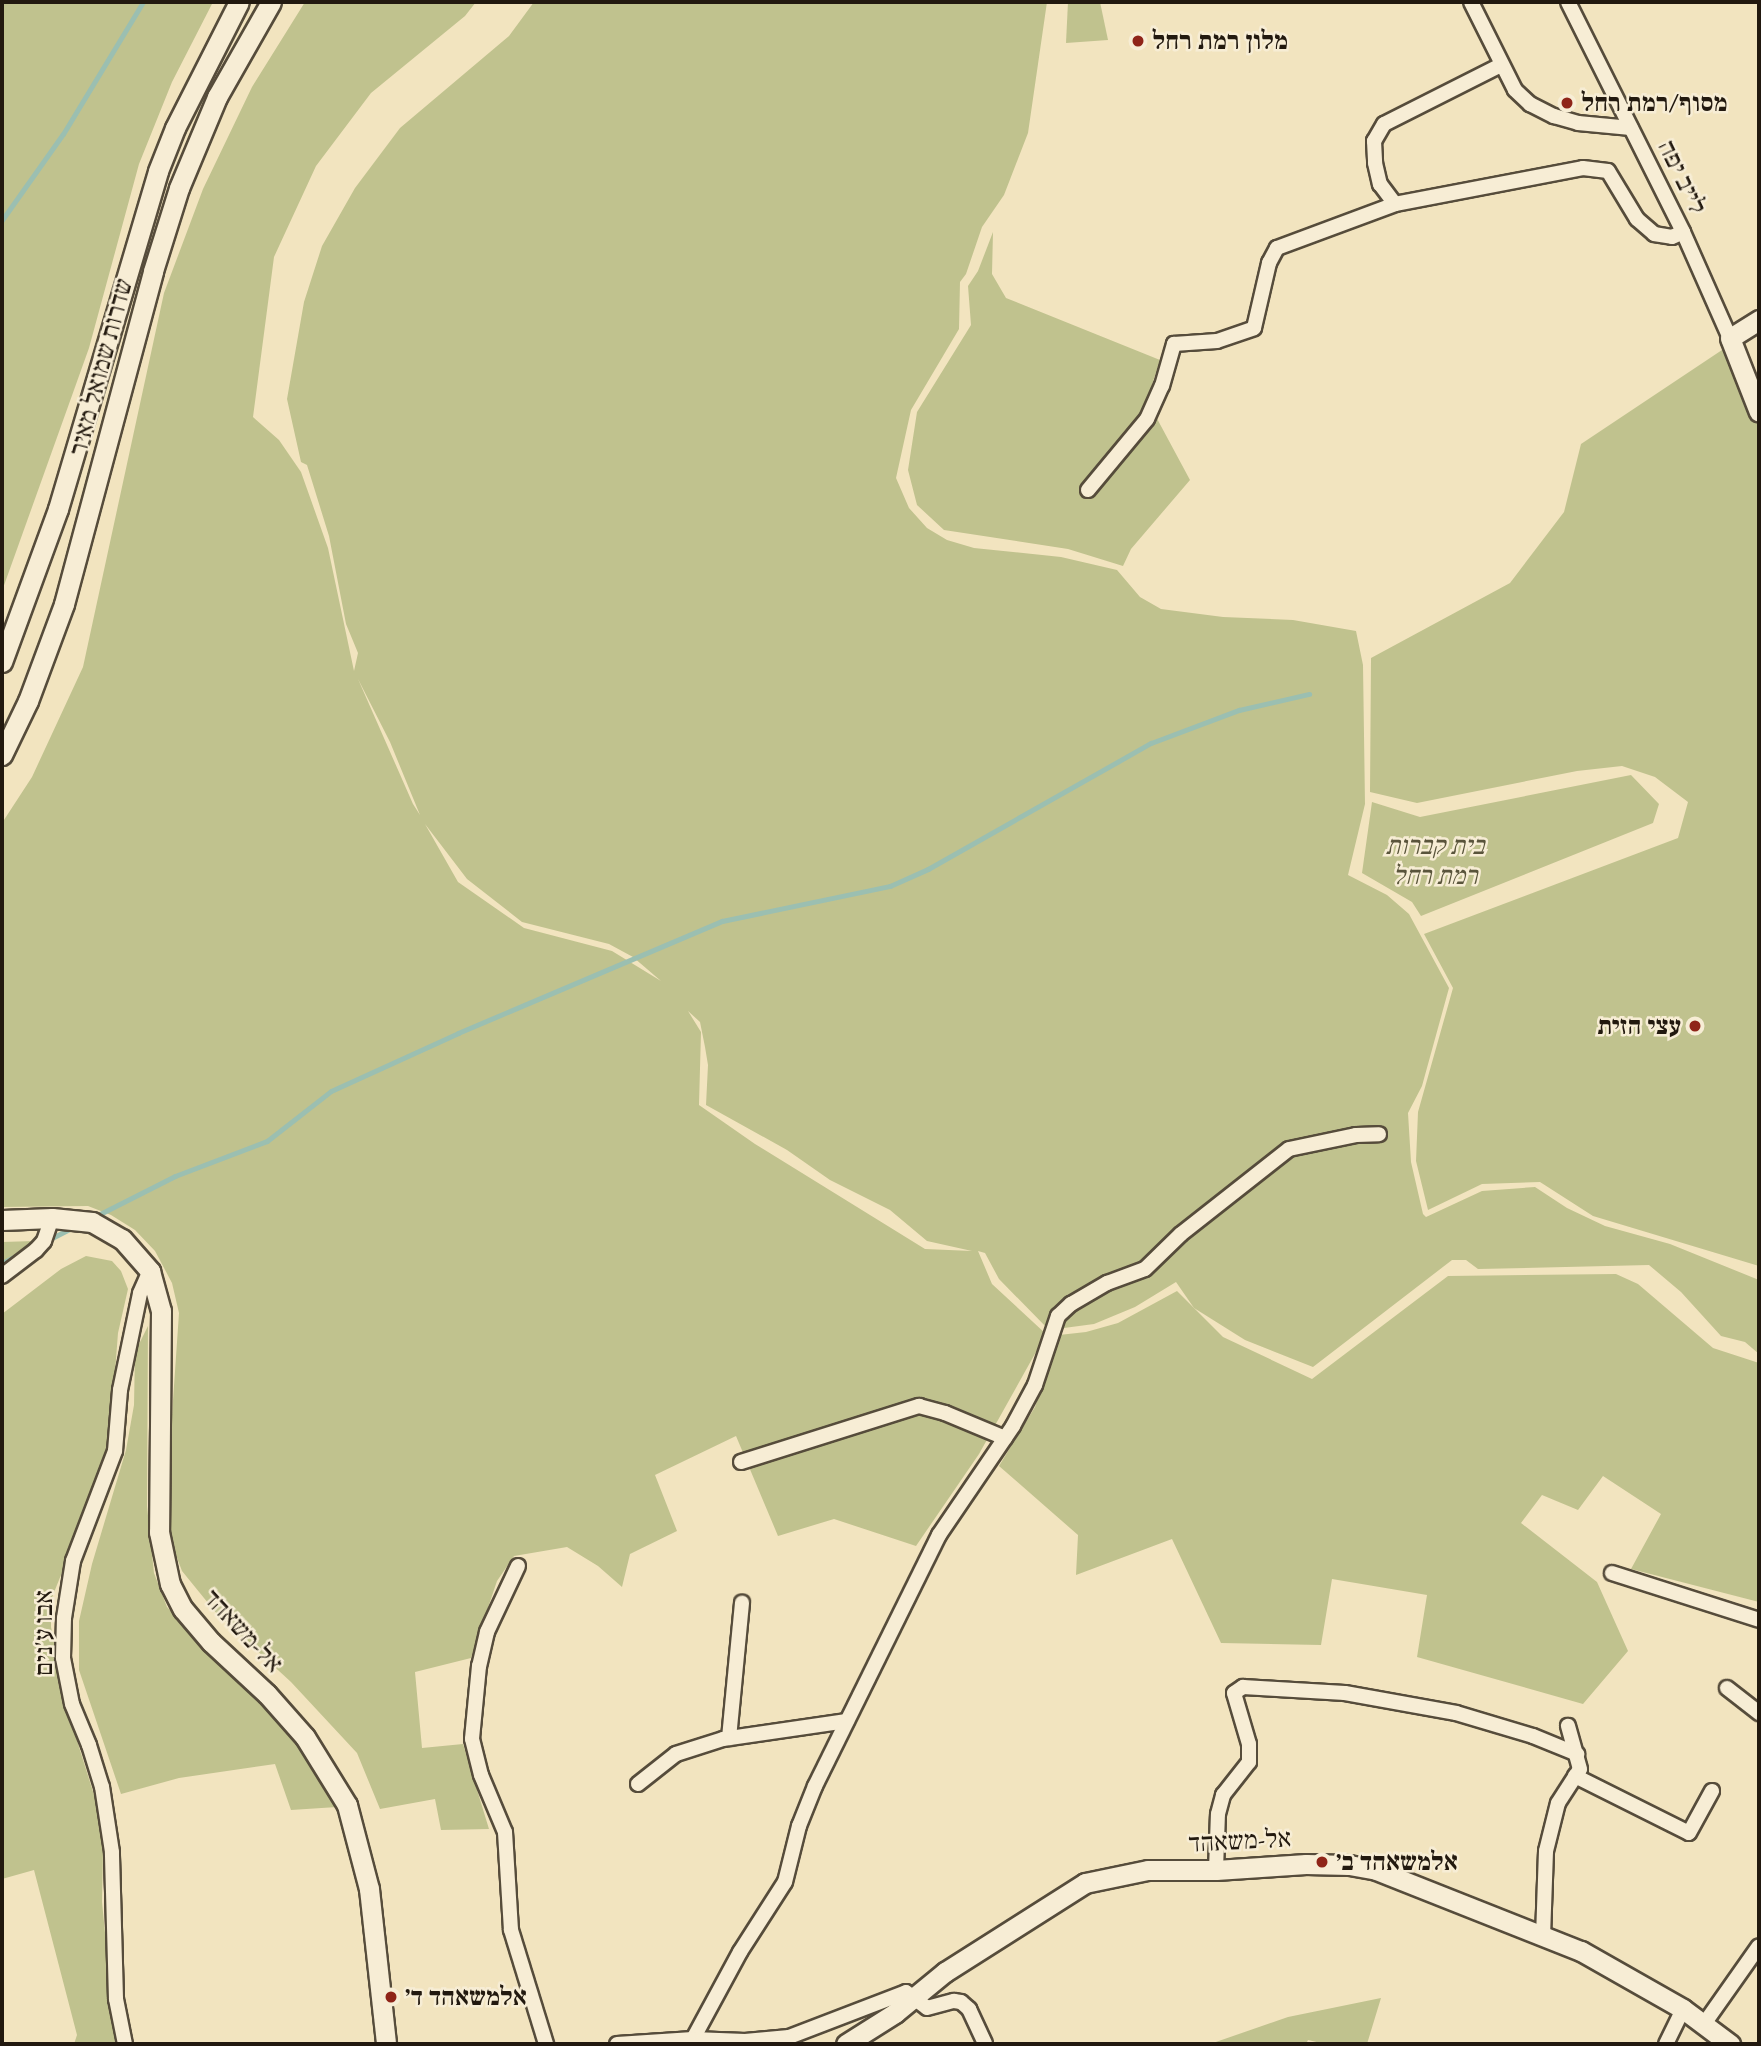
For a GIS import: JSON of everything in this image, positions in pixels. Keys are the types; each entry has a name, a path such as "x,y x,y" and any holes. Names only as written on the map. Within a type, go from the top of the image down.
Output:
{"street":[{"name":"שדרות שמואל מאיר","path":"2,662 58,509 158,171 175,128 239,2"},
{"name":"שדרות שמואל מאיר","path":"2,755 28,701 64,604 153,271 179,187 217,97 271,2"},
{"path":"1471,2 1515,90 1530,104 1554,116 1600,127 1631,128"},
{"name":"לייב יפה","path":"1568,2 1683,232 1730,338"},
{"path":"1395,204 1380,184 1375,163 1374,141 1384,124 1501,65"},
{"path":"1088,490 1147,419 1162,386 1174,344 1217,341 1254,328 1269,263 1276,248 1395,204 1583,168 1608,171 1637,219 1654,234 1672,237 1683,232"},
{"path":"1759,320 1730,338 1759,412"},
{"path":"693,2039 740,1952 785,1882 803,1816 847,1721 939,1535 1005,1438 1035,1385 1058,1316 1071,1304 1107,1283 1145,1269 1181,1234 1289,1149 1356,1135 1379,1134"},
{"path":"2,1276 44,1241 52,1218"},
{"name":"אל-משאהד","path":"2,1220 52,1218 92,1222 107,1229 138,1254 150,1270 161,1311 159,1532 170,1584 183,1609 211,1642 267,1694 305,1737 348,1805 369,1889 386,2044"},
{"name":"אבו ע'נים","path":"125,2044 116,1999 113,1852 102,1787 72,1704 63,1658 64,1618 73,1561 115,1451 120,1390 140,1293 150,1270"},
{"path":"741,1462 919,1406 945,1413 1005,1438"},
{"path":"518,1566 487,1632 479,1666 472,1739 481,1775 505,1832 511,1930 546,2044"},
{"path":"1612,1573 1759,1620"},
{"path":"729,1738 741,1604"},
{"path":"1216,1870 1218,1814 1223,1795 1249,1762 1249,1744 1234,1693 1244,1687 1345,1693 1456,1713 1533,1736 1577,1754"},
{"path":"1727,1688 1759,1713"},
{"path":"638,1784 676,1755 729,1738 847,1721"},
{"path":"1543,1937 1546,1851 1558,1803 1580,1769 1568,1726"},
{"path":"1575,1776 1689,1833 1712,1791"},
{"name":"אל-משאהד","path":"846,2044 895,2013 945,1972 1085,1883 1148,1870 1216,1870 1306,1864 1349,1865 1376,1870 1581,1951 1683,2009 1730,2044"},
{"path":"1703,2024 1759,1946"},
{"path":"617,2044 693,2039 745,2041 789,2036 894,1994 906,1992 927,2008 954,2001 961,2002 969,2009 985,2044"},
{"path":"1666,2044 1683,2009"}],"green space":[{"path":"2,2 213,2 172,82 139,164 89,348 2,591"},
{"path":"305,2 476,2 465,16 371,93 316,166 274,257 253,417 279,440 301,472 328,548 354,671 358,653 346,624 329,536 307,465 301,462 287,399 304,302 322,246 355,188 400,128 509,36 534,2 1047,2 1028,133 1004,195 982,227 966,274 960,282 959,329 911,410 896,478 909,508 927,528 947,540 974,548 1061,557 1117,570 1140,597 1161,609 1223,617 1293,620 1356,631 1363,665 1365,804 1348,875 1387,895 1409,914 1449,988 1422,1086 1408,1113 1411,1162 1423,1214 1426,1217 1482,1191 1535,1187 1567,1208 1605,1226 1670,1244 1759,1280 1759,1354 1745,1342 1721,1336 1681,1292 1649,1265 1478,1269 1466,1260 1452,1260 1313,1367 1245,1340 1194,1308 1176,1282 1135,1307 1094,1324 1049,1330 999,1279 985,1253 978,1251 992,1284 1046,1334 979,1454 916,1546 834,1519 778,1536 736,1436 655,1475 677,1531 630,1554 622,1587 598,1566 567,1547 514,1556 497,1581 471,1658 415,1672 422,1748 463,1744 489,1829 441,1830 435,1799 380,1809 357,1753 291,1682 217,1614 182,1571 171,1542 170,1444 179,1313 172,1283 155,1251 135,1230 111,1215 88,1206 2,1207 2,823 32,777 83,667 164,293 203,189 252,87","holes":["358,679 390,742 420,815 413,804","425,824 467,879 522,922 609,944 633,957 661,981 612,951 524,928 458,882","688,1011 700,1022 705,1047 708,1065 706,1105 787,1150 830,1180 890,1210 927,1241 972,1251 925,1249 755,1144 699,1105 701,1032"]},
{"path":"1068,2 1100,2 1108,40 1066,43"},
{"path":"993,232 992,274 1006,298 1160,360 1147,400 1190,480 1131,549 1123,566 1068,549 944,530 917,505 908,470 917,412 971,325 968,286 978,271"},
{"path":"1728,346 1759,427 1759,1266 1593,1216 1540,1182 1482,1184 1428,1210 1416,1161 1418,1112 1453,988 1424,934 1678,838 1688,802 1655,777 1622,766 1577,771 1417,803 1370,792 1371,658 1510,583 1564,512 1581,444"},
{"name":"בית קברות רמת רחל","path":"1631,775 1659,804 1653,823 1421,916 1412,902 1362,873 1372,802 1420,817"},
{"path":"34,1241 2,1264 2,1242"},
{"path":"86,1256 112,1261 121,1271 128,1289 118,1333 110,1437 101,1475 51,1600 51,1627 74,1731 100,1814 103,1852 102,1902 116,2044 74,2044 77,2035 34,1870 2,1879 2,1314 61,1269"},
{"path":"1616,1274 1638,1284 1713,1348 1759,1363 1759,1602 1631,1569 1661,1514 1603,1476 1578,1510 1542,1495 1521,1523 1597,1582 1628,1651 1583,1704 1417,1657 1427,1595 1332,1579 1321,1645 1221,1643 1172,1539 1076,1575 1078,1535 999,1466 1035,1407 1059,1335 1086,1332 1118,1323 1177,1291 1223,1337 1312,1379 1448,1276"},
{"path":"148,1326 147,1506 154,1573 167,1607 302,1745 337,1807 291,1810 275,1764 179,1778 121,1794 79,1670 79,1621 92,1564 126,1450 134,1405 135,1352"},
{"path":"1381,1998 1367,2044 1325,2044 1308,2040 1306,2044 1210,2044 1288,2017"}],"waterway":[{"path":"2,220 63,134 143,2"},
{"path":"92,1218 175,1176 267,1141 331,1091 458,1033 722,921 890,886 928,869 1151,743 1239,710 1309,694"},
{"path":"48,1240 74,1227"},
{"path":"2,1263 24,1252"}],"place":[{"name":"מלון רמת רחל","path":"1138,41"},
{"name":"מסוף/רמת רחל","path":"1567,103"},
{"name":"עצי הזית","path":"1695,1026"},
{"name":"אלמשאהד ב׳","path":"1322,1862"},
{"name":"אלמשאהד ד׳","path":"391,1997"}]}
